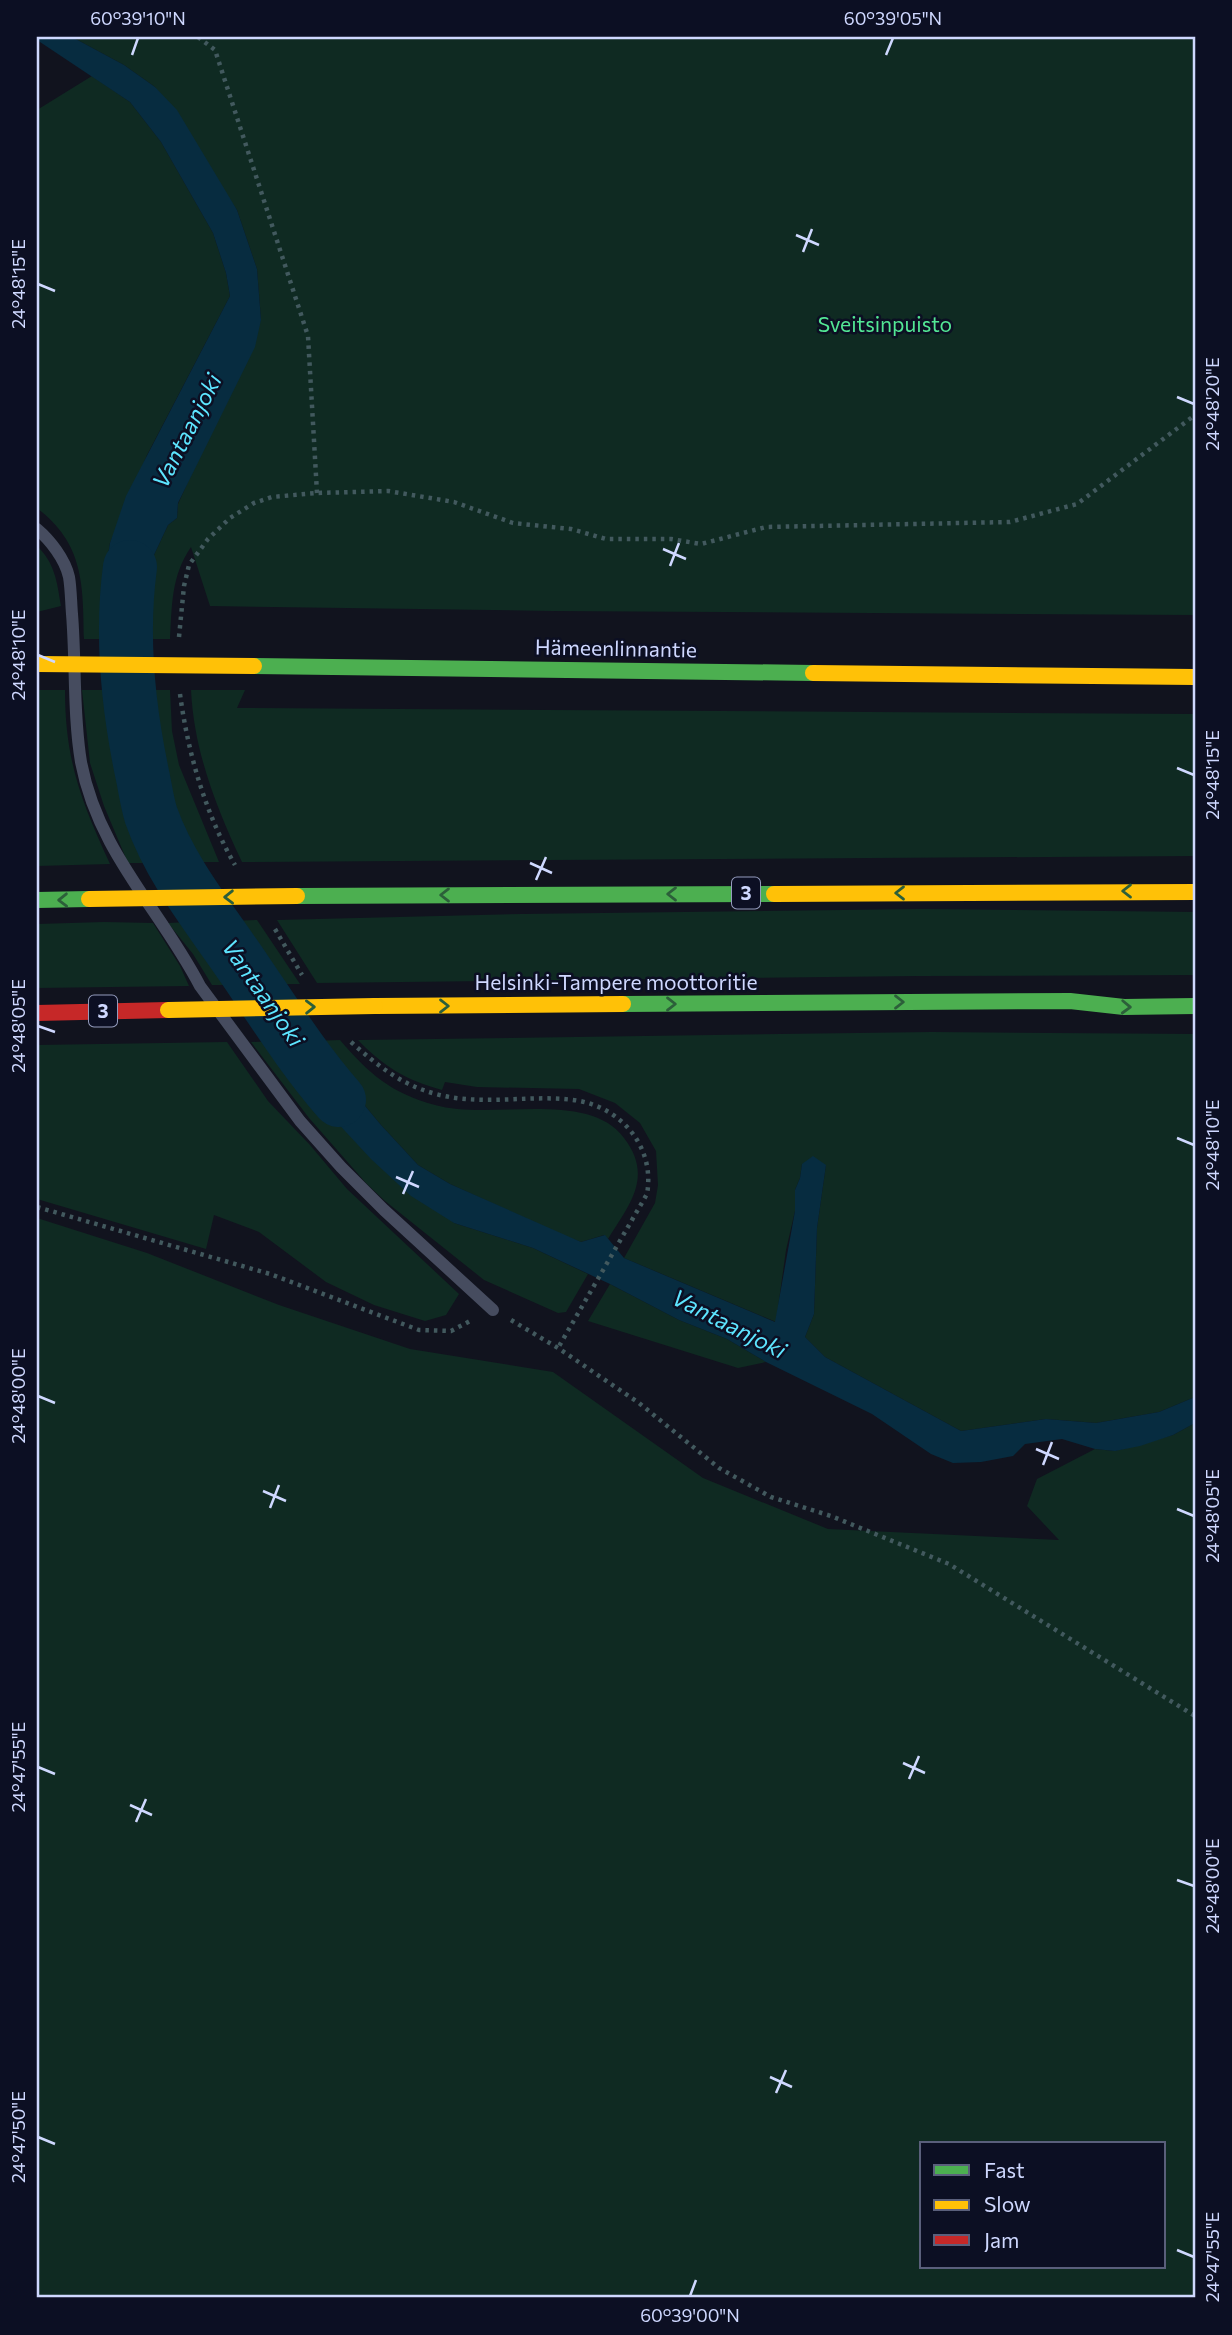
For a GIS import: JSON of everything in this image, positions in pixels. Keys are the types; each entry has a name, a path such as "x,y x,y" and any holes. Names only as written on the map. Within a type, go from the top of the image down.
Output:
{"main road":[{"name":"Hämeenlinnantie","path":"37,664 1195,677"},
{"name":"3","path":"37,900 297,895 1195,892"},
{"name":"Helsinki-Tampere moottoritie","path":"37,1013 375,1006 1070,1001 1124,1007 1195,1006"}],"lane":[{"path":"37,529 49,539 69,575 76,726 82,764 92,802 120,863 188,962 200,986 300,1121 384,1210 493,1310"}],"path":[{"path":"198,37 215,50 308,336 317,493"},
{"path":"179,639 184,586 190,565 208,538 230,518 254,503 272,498 317,493 388,491 454,502 513,523 571,529 606,539 671,539 701,544 766,527 1010,522 1077,504 1195,415"},
{"path":"179,690 186,736 199,780 217,828 240,873"},
{"path":"274,927 307,984"},
{"path":"349,1040 390,1074 411,1086 438,1095 495,1101 579,1101 602,1109 628,1127 641,1143 647,1162 647,1194 558,1348"},
{"path":"37,1207 270,1274 419,1330 451,1331 493,1310 558,1348 639,1403 719,1468 771,1497 831,1516 949,1564 1195,1717"}],"green space":[{"name":"Sveitsinpuisto","path":"72,37 1195,37 1195,615 210,606 191,547 176,580 170,639 149,639 149,595 153,581 154,555 168,525 177,518 178,504 261,320 257,269 237,210 155,87 124,65"},
{"path":"92,76 130,102 161,142 213,233 226,273 230,296 147,455 110,543 102,592 104,639 84,639 83,600 78,566 64,536 37,508 37,110"},
{"path":"37,546 51,566 61,606 37,612"},
{"path":"37,690 65,690 68,738 77,780 110,864 37,866"},
{"path":"82,690 107,690 115,750 132,816 152,863 128,863 104,806 90,763"},
{"path":"149,690 170,690 172,731 179,765 219,862 195,862 170,810 155,746"},
{"path":"191,690 245,690 237,708 1195,714 1195,856 242,862 208,778 197,735"},
{"path":"922,909 1195,912 1195,975 317,983 277,920 522,914"},
{"path":"257,920 300,984 275,984 231,921"},
{"path":"190,922 210,946 234,985 212,985 193,954 168,923"},
{"path":"153,923 180,966 189,986 37,988 37,924"},
{"path":"932,1032 1195,1034 1195,1397 1159,1412 1096,1423 1046,1419 961,1431 825,1357 805,1337 814,1314 817,1228 826,1165 802,1164 795,1190 795,1211 786,1250 776,1322 624,1258 655,1203 658,1185 656,1151 640,1123 615,1103 579,1089 477,1087 445,1082 442,1090 417,1082 396,1071 358,1040"},
{"path":"340,1040 382,1081 406,1095 435,1105 482,1110 563,1110 587,1114 608,1123 624,1138 633,1152 638,1178 630,1202 608,1239 604,1235 581,1242 565,1236 450,1184 418,1165 311,1041"},
{"path":"278,1041 301,1073 454,1223 533,1248 588,1274 566,1312 558,1313 484,1280 385,1201 309,1118 251,1042"},
{"path":"227,1042 268,1101 347,1189 459,1294 446,1315 425,1321 374,1305 326,1282 259,1232 214,1215 206,1249 37,1199 37,1045"},
{"path":"37,1218 147,1253 279,1305 410,1349 553,1372 703,1478 828,1529 1059,1540 1027,1506 1037,1479 1095,1449 1115,1451 1173,1435 1195,1423 1195,2298 37,2298"},
{"path":"610,1284 679,1320 727,1339 766,1362 738,1368 588,1321"}],"water":[{"path":"37,37 72,37 124,65 155,87 177,110 237,210 257,269 261,320 255,347 178,503 177,518 168,525 154,555 153,581 149,595 149,639 104,639 102,592 110,543 126,496 230,296 226,273 213,233 161,142 130,102 37,40"},
{"path":"107,690 149,690 156,746 170,810 195,862 152,863 132,816 115,750"},
{"path":"231,921 275,984 234,985 210,946 190,922"},
{"path":"278,1041 311,1041 418,1165 450,1184 581,1242 605,1235 624,1258 775,1322 795,1211 795,1190 802,1164 813,1156 826,1165 817,1228 814,1314 805,1337 825,1357 961,1431 1046,1419 1096,1423 1159,1412 1195,1397 1195,1423 1173,1435 1115,1451 1095,1449 1062,1439 1025,1444 1013,1456 981,1462 953,1463 931,1454 872,1414 766,1362 727,1339 679,1320 533,1248 454,1223 411,1196 371,1159 320,1104"}],"waterway":[{"name":"Vantaanjoki","path":"130,567 126,618 127,670 147,800 159,836 193,896 302,1053 339,1100"}],"traffic: fast":[{"path":"254,666 813,673"},
{"path":"297,896 774,894"},
{"path":"37,900 89,899"},
{"path":"623,1004 1070,1001 1124,1007 1195,1006"}],"traffic: slow":[{"path":"37,664 254,666"},
{"path":"813,673 1195,677"},
{"path":"774,894 1195,892"},
{"path":"89,899 297,896"},
{"path":"375,1006 623,1004"},
{"path":"168,1010 375,1006"}],"traffic: jam":[{"path":"37,1013 168,1010"}]}
